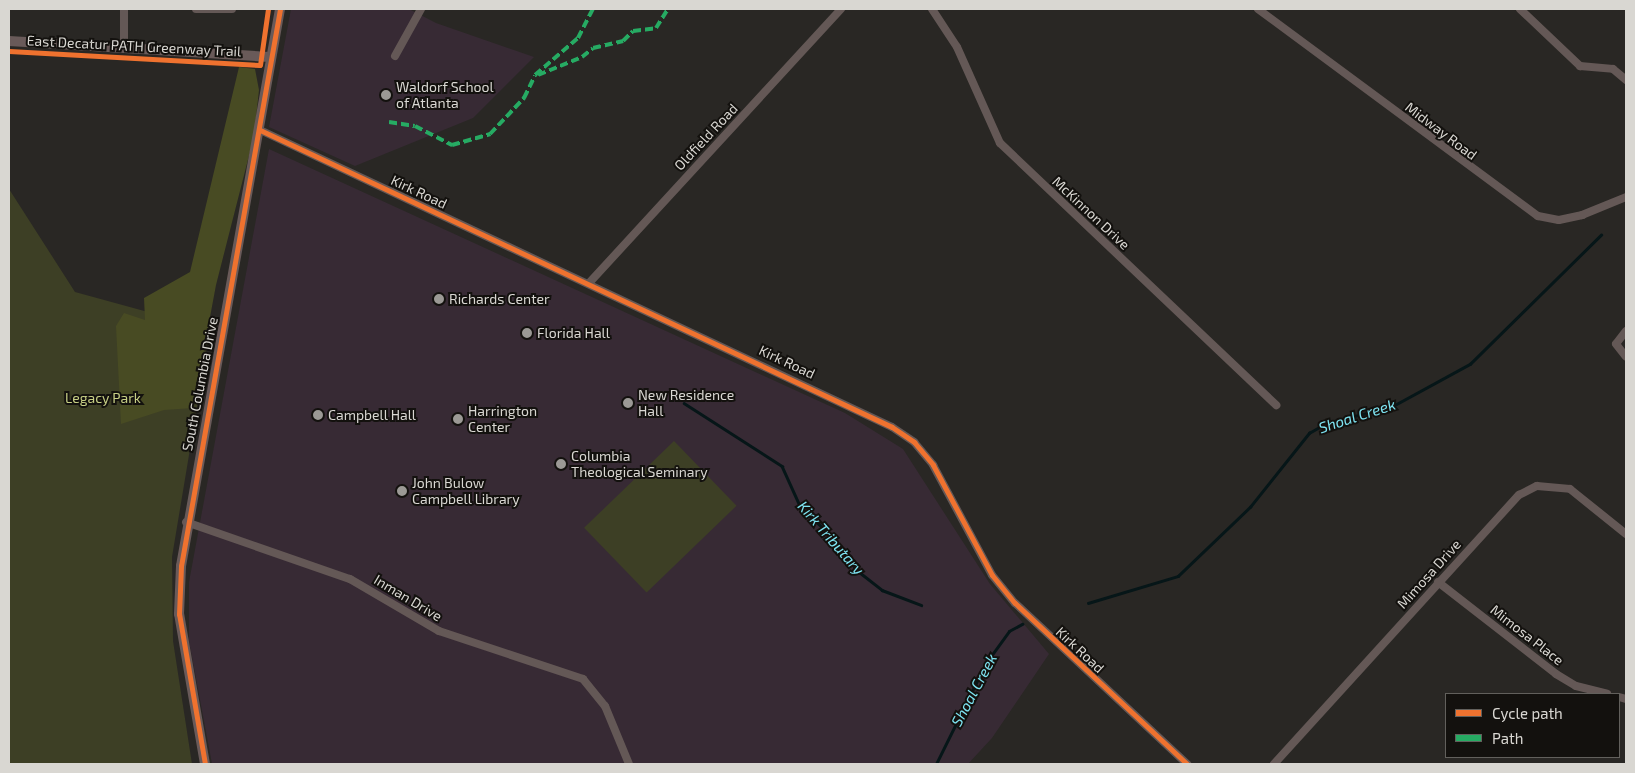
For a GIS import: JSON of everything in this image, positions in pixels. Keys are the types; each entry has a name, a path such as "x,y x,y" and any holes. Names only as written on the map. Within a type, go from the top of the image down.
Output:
{"main road":[{"name":"South Columbia Drive","path":"206,764 179,614 186,522 260,130 270,57 280,9"},
{"path":"9,41 124,46 270,57"}],"street":[{"path":"124,9 124,46"},
{"path":"196,9 232,9"},
{"path":"395,56 421,9"},
{"name":"Oldfield Road","path":"590,282 840,9"},
{"name":"McKinnon Drive","path":"932,9 950,34 1000,143 1276,405"},
{"name":"Midway Road","path":"1258,9 1538,216 1559,220 1582,215 1626,197"},
{"path":"1520,9 1580,66 1613,69 1626,80"},
{"name":"Kirk Road","path":"260,130 810,385 914,442 933,465 1006,592 1074,662 1187,764"},
{"path":"1626,331 1616,344 1626,357"},
{"name":"Mimosa Drive","path":"1274,764 1519,495 1537,486 1570,489 1626,534"},
{"name":"Inman Drive","path":"186,522 350,579 440,631 583,679 605,706 629,764"},
{"name":"Mimosa Place","path":"1438,582 1556,674 1576,686 1603,693"}],"shaded area":[{"name":"Waldorf School of Atlanta","path":"291,9 409,9 436,23 534,57 473,118 355,166 269,127"},
{"name":"Columbia Theological Seminary","path":"269,149 845,413 903,449 990,584 1049,654 992,738 968,764 212,764 189,641 189,582"}],"green space":[{"path":"239,67 255,69 259,90 254,136 216,285 193,408 164,410 121,424 116,326 124,313 145,320 144,298 190,272"},
{"name":"Legacy Park","path":"9,189 75,292 210,329 172,557 173,641 192,764 9,764"},
{"path":"674,441 737,506 647,593 584,528"}],"waterway":[{"name":"Shoal Creek","path":"1088,603 1178,576 1250,507 1309,433 1326,423 1391,407 1470,364 1601,235"},
{"name":"Kirk Tributary","path":"684,403 782,466 801,508 829,533 858,571 882,590 921,605"},
{"name":"Shoal Creek","path":"936,764 986,663 1009,631 1022,624"}],"marked path":[{"path":"389,122 415,126 452,145 490,134 524,98 535,75 578,38 593,9"},
{"path":"538,75 582,57 593,48 623,41 633,31 656,28 668,9"}],"cycle path":[{"name":"East Decatur PATH Greenway Trail","path":"9,51 260,65 268,9"},
{"path":"205,764 179,614 181,566 280,9"},
{"path":"260,130 892,427 914,442 933,465 992,575 1015,603 1187,764"}],"place":[{"name":"Waldorf School of Atlanta","path":"386,95"},
{"name":"Richards Center","path":"439,299"},
{"name":"Florida Hall","path":"527,333"},
{"name":"New Residence Hall","path":"628,403"},
{"name":"Campbell Hall","path":"318,415"},
{"name":"Harrington Center","path":"458,419"},
{"name":"Columbia Theological Seminary","path":"561,464"},
{"name":"John Bulow Campbell Library","path":"402,491"}]}
